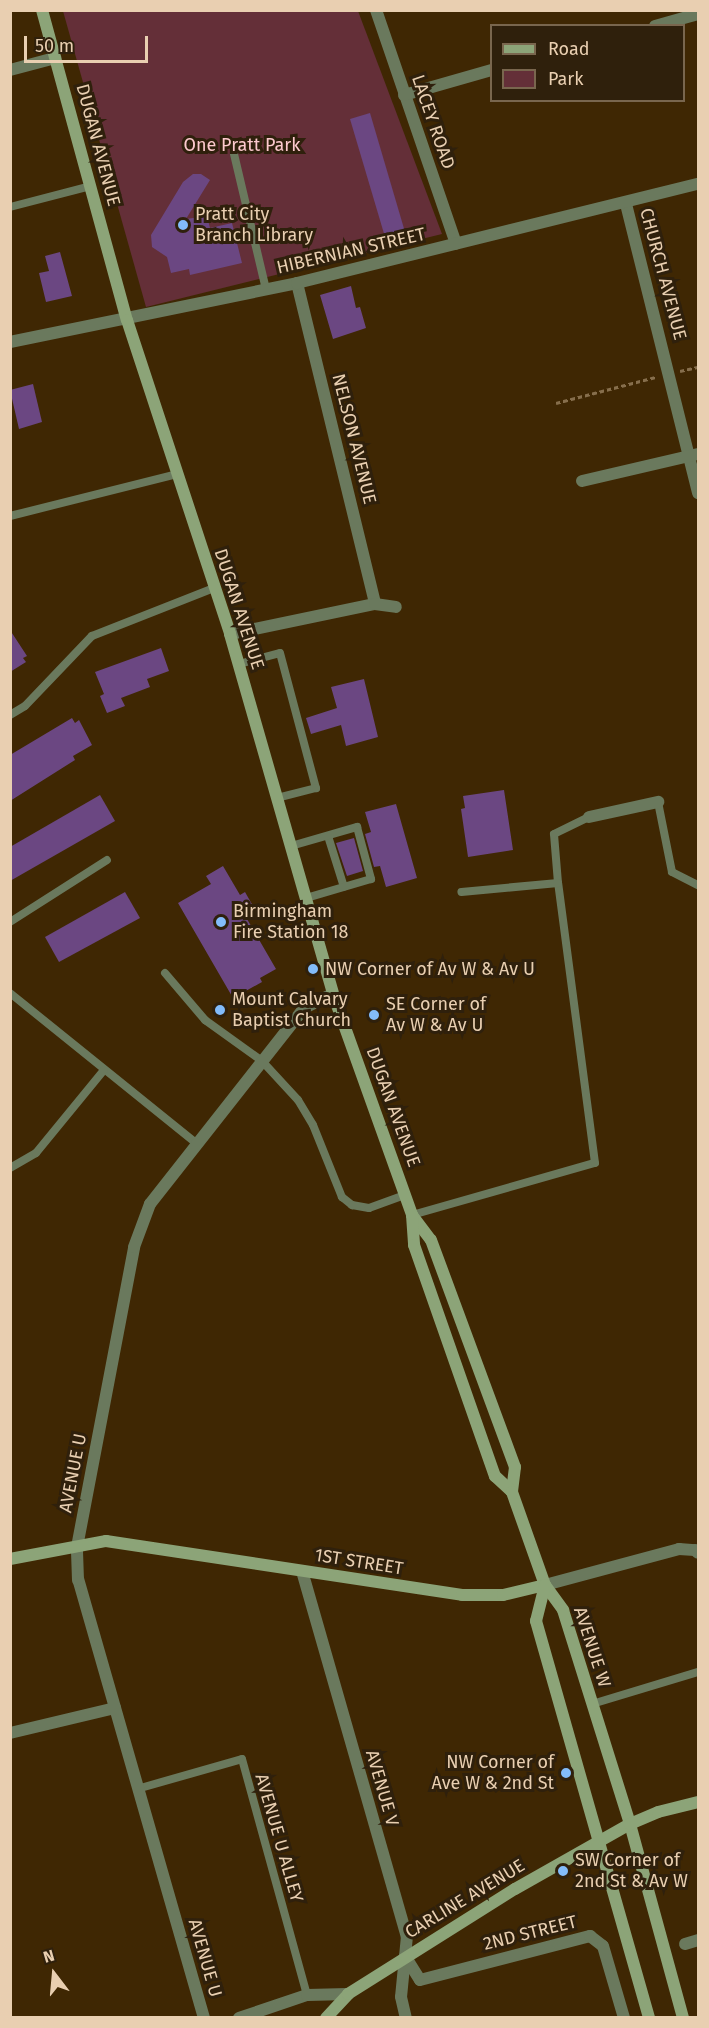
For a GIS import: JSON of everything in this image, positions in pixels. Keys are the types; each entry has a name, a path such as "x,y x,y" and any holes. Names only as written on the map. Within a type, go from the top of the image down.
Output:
{"main road":[{"name":"DUGAN AVENUE","path":"42,10 127,320 230,634 333,994 412,1215 414,1245 495,1476 512,1492"},
{"name":"DUGAN AVENUE","path":"412,1215 431,1240 515,1467 512,1492 545,1585"},
{"name":"1ST STREET","path":"10,1559 106,1541 462,1595 503,1595 545,1585"},
{"name":"AVENUE W","path":"545,1585 563,1610 630,1824 683,2018"},
{"path":"545,1585 536,1621 649,2018"},
{"path":"630,1824 658,1812 699,1802"},
{"name":"CARLINE AVENUE","path":"326,2018 348,1994 405,1956 630,1824"}],"street":[{"name":"LACEY ROAD","path":"376,10 456,244"},
{"path":"662,24 699,14"},
{"path":"10,70 55,58"},
{"path":"404,95 490,71"},
{"name":"HIBERNIAN STREET","path":"10,342 127,320 297,283 626,204 699,184"},
{"name":"CHURCH AVENUE","path":"626,204 670,374 694,455 699,493"},
{"name":"NELSON AVENUE","path":"297,283 375,604"},
{"path":"582,481 694,455"},
{"path":"230,634 375,604 396,608"},
{"path":"589,817 658,802"},
{"name":"AVENUE U","path":"204,2018 78,1581 77,1548 134,1246 150,1204 304,1008 333,994"},
{"name":"1ST STREET","path":"545,1585 680,1549 695,1550 699,1553"},
{"name":"AVENUE V","path":"302,1571 407,1936 401,1997 406,2018"},
{"path":"10,1733 115,1707"},
{"name":"2ND STREET","path":"405,1956 420,1980 590,1936 603,1946 624,2018"},
{"path":"685,1944 699,1940"},
{"path":"239,2018 308,1995 348,1994"}],"lane":[{"path":"234,154 266,290"},
{"path":"10,207 91,186"},
{"path":"10,516 177,474"},
{"path":"10,715 25,706 92,636 214,588"},
{"path":"239,664 280,653 316,788 277,798"},
{"path":"658,802 672,872 699,885"},
{"path":"412,1215 596,1163 558,882 554,834 589,817"},
{"path":"291,846 357,827 371,879 306,898"},
{"path":"328,836 344,887"},
{"path":"10,922 107,860"},
{"path":"461,892 558,882"},
{"path":"165,973 205,1020 262,1061 298,1100 308,1116 342,1197 352,1205 369,1208 405,1195"},
{"path":"10,993 197,1144"},
{"path":"10,1168 36,1153 104,1070"},
{"path":"592,1704 699,1672"},
{"name":"AVENUE U ALLEY","path":"137,1789 242,1759 308,1995"}],"path":[{"path":"556,403 699,367"}],"green space":[{"name":"One Pratt Park","path":"63,11 358,11 442,234 146,307"}],"building":[{"path":"370,113 405,232 385,237 350,119"},
{"name":"Pratt City Branch Library","path":"193,174 201,174 210,180 186,219 207,216 210,228 232,223 242,263 190,275 189,269 171,273 167,257 152,247 151,235 183,182"},
{"path":"60,252 72,296 46,302 39,273 49,271 45,256"},
{"path":"351,286 356,308 360,307 366,328 333,339 320,295"},
{"path":"33,384 42,422 19,429 10,390"},
{"path":"10,630 27,656 23,658 26,662 10,672"},
{"path":"161,648 169,671 147,679 150,687 121,698 125,706 107,713 100,696 104,694 95,672"},
{"path":"364,679 378,737 346,746 341,725 311,734 306,718 337,708 331,687"},
{"path":"72,718 75,723 79,720 92,745 73,756 75,760 10,801 10,755"},
{"path":"504,790 513,850 468,857 461,809 465,808 463,796"},
{"path":"100,795 115,821 10,881 10,847"},
{"path":"396,804 417,878 386,887 380,866 374,867 365,834 371,832 365,812"},
{"path":"354,838 363,871 347,876 336,843"},
{"path":"223,866 240,895 245,892 253,906 243,912 276,969 260,978 262,982 233,998 178,903 211,884 206,876"},
{"path":"125,892 140,918 59,962 45,937"}],"place":[{"name":"Pratt City Branch Library","path":"183,225"},
{"name":"Birmingham Fire Station 18","path":"221,922"},
{"name":"NW Corner of Av W & Av U","path":"313,969"},
{"name":"Mount Calvary Baptist Church","path":"220,1010"},
{"name":"SE Corner of Av W & Av U","path":"374,1015"},
{"name":"NW Corner of Ave W & 2nd St","path":"566,1773"},
{"name":"SW Corner of 2nd St & Av W","path":"563,1871"}]}
